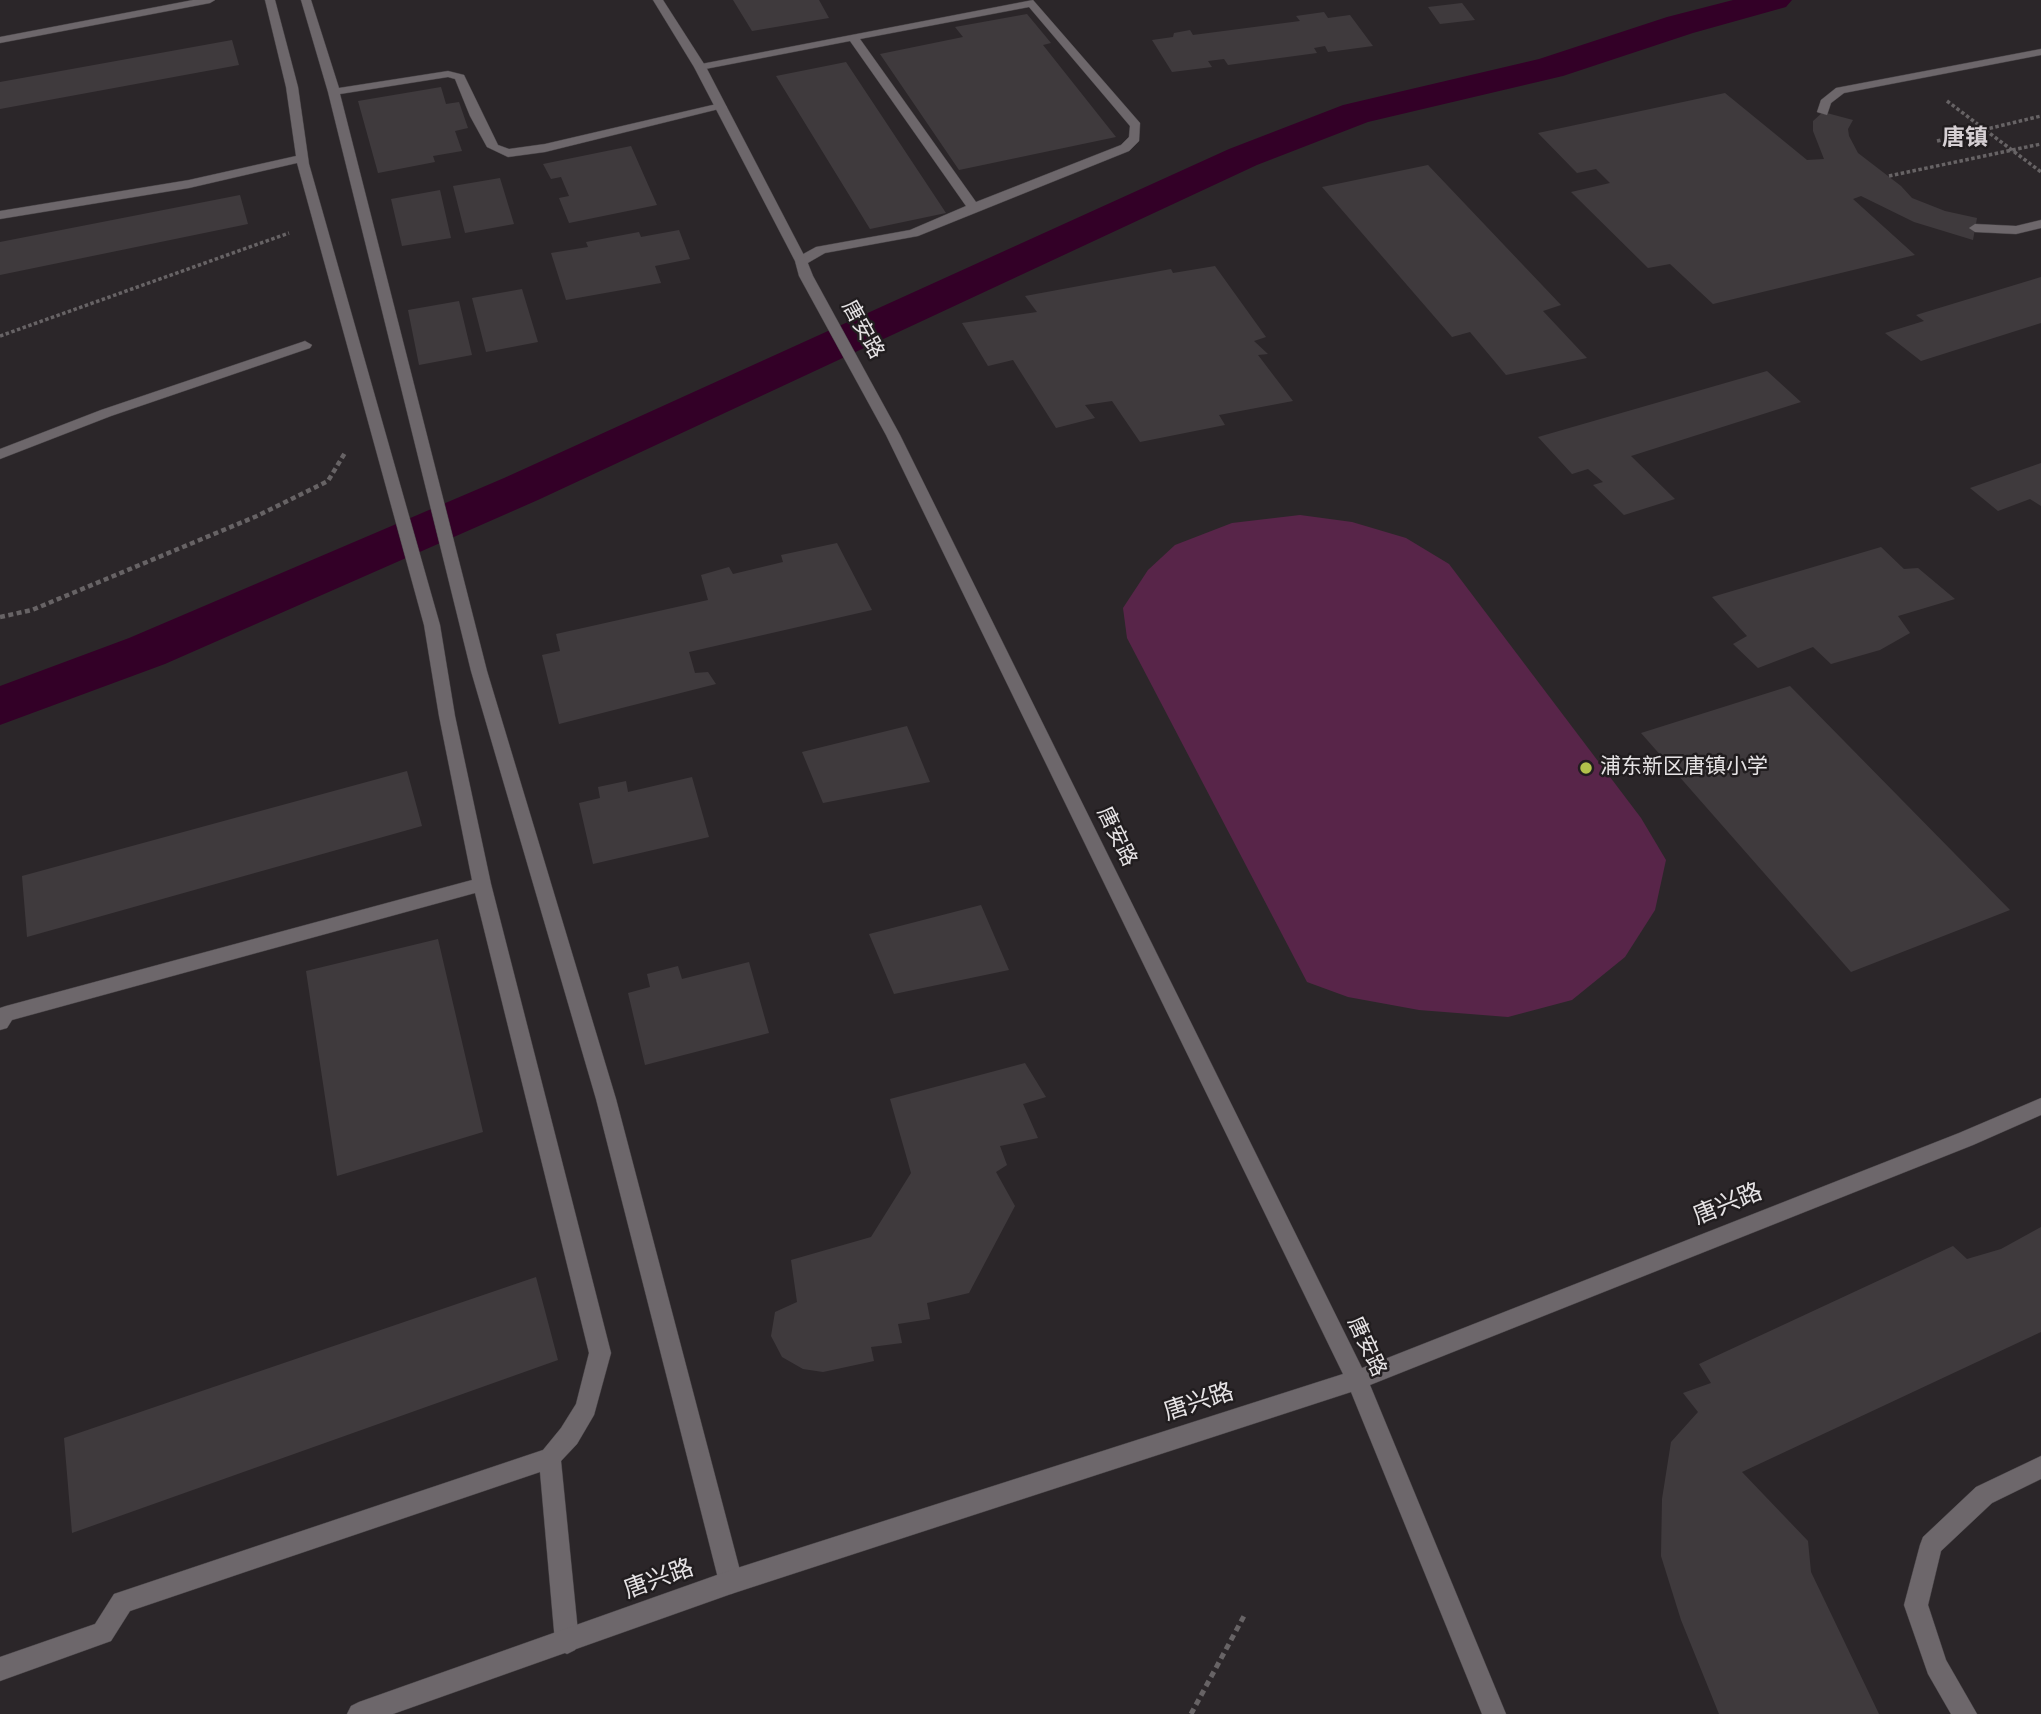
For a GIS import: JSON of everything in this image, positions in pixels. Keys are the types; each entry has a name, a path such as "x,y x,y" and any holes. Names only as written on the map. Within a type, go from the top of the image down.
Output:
{"street":[{"path":"0,40 210,0"},
{"path":"0,1669 103,1633 121,1602 550,1458 569,1436 586,1408 600,1353 482,884 447,716 432,625 302,158 292,88 270,0"},
{"path":"306,0 334,92 479,671 606,1099 731,1582"},
{"name":"唐安路","path":"659,0 700,67 801,261 806,276 893,435 1357,1380 1494,1714"},
{"path":"700,67 1032,3 1136,126 1135,138 1125,148 913,233 821,250 801,261"},
{"path":"853,37 973,207"},
{"path":"1823,112 1825,102 1840,90 2041,52"},
{"path":"334,92 448,74 460,77 475,116 493,147 508,153 545,148 720,107"},
{"path":"0,215 189,184 302,158"},
{"path":"1975,228 2016,230 2041,224"},
{"path":"0,454 106,413 304,345"},
{"path":"0,1021 6,1014 482,884"},
{"name":"唐兴路","path":"359,1714 731,1582 1357,1380 1953,1144 2041,1106"},
{"path":"550,1458 567,1642"},
{"path":"1965,1714 1936,1666 1916,1605 1931,1545 1984,1495 2041,1468"}],"path":[{"path":"1913,76 2041,172"},
{"path":"1937,141 2041,116"},
{"path":"1889,176 2041,144"},
{"path":"0,336 320,224"},
{"path":"0,618 32,610 257,516 328,481 351,441 374,415"},
{"path":"1191,1714 1244,1616"}],"shaded area":[{"path":"1300,515 1352,522 1406,538 1449,564 1641,818 1666,860 1655,910 1625,957 1572,1000 1508,1017 1419,1010 1348,997 1307,982 1127,638 1123,608 1148,570 1175,545 1232,523"}],"building":[{"path":"733,0 819,0 829,18 752,31"},
{"path":"1462,3 1475,20 1440,24 1428,7"},
{"path":"1324,12 1328,18 1350,15 1373,46 1328,52 1325,46 1314,48 1317,53 1228,65 1224,59 1208,61 1212,67 1172,72 1152,40 1173,37 1174,33 1190,30 1193,35 1300,21 1296,16"},
{"path":"1027,14 1051,43 1043,45 1116,137 959,170 880,54 963,37 955,27"},
{"path":"232,40 239,65 0,109 0,82"},
{"path":"846,62 946,213 870,229 776,76"},
{"path":"441,87 446,104 459,102 468,128 455,131 462,151 433,156 435,162 378,173 358,101"},
{"path":"1725,93 1807,160 1824,159 1813,131 1813,121 1823,112 1853,120 1848,129 1849,136 1858,153 1901,186 1912,198 1945,211 1977,218 1973,240 1914,222 1861,196 1853,199 1915,255 1713,304 1670,264 1648,268 1571,192 1610,183 1596,169 1577,173 1538,133"},
{"path":"631,146 657,205 569,223 559,198 569,196 561,177 551,179 543,164"},
{"path":"1428,165 1561,305 1543,311 1587,358 1506,375 1470,332 1452,337 1322,187"},
{"path":"500,178 514,224 465,233 453,186"},
{"path":"440,190 451,238 402,246 391,199"},
{"path":"240,195 248,224 0,275 0,242"},
{"path":"679,230 690,259 655,266 661,283 566,300 551,253 588,247 586,242 639,232 641,237"},
{"path":"1215,266 1266,337 1254,341 1268,354 1258,355 1293,401 1219,415 1225,425 1140,442 1112,401 1085,405 1095,418 1056,428 1013,360 988,366 962,323 1037,312 1025,296 1171,269 1173,273"},
{"path":"2041,277 2041,323 1921,361 1885,333 1924,321 1916,315"},
{"path":"522,289 538,342 486,352 472,298"},
{"path":"459,301 472,355 419,365 408,310"},
{"path":"1767,371 1801,402 1631,456 1675,499 1624,515 1593,485 1603,482 1588,469 1572,474 1538,437"},
{"path":"2041,463 2041,506 2030,499 1998,511 1970,488"},
{"path":"837,543 872,610 689,652 695,673 708,672 716,684 559,724 542,655 560,651 556,634 708,600 701,575 729,567 733,574 783,562 781,555"},
{"path":"1881,547 1904,569 1918,568 1955,599 1898,616 1910,633 1880,650 1831,664 1813,647 1758,668 1733,644 1747,636 1712,597"},
{"path":"1790,686 2010,910 1851,972 1641,733"},
{"path":"907,726 930,782 823,803 802,752"},
{"path":"407,771 422,826 27,937 22,876"},
{"path":"692,777 709,837 593,864 579,803 600,798 598,787 626,781 628,792"},
{"path":"981,905 1009,970 894,994 869,934"},
{"path":"438,939 483,1132 337,1176 306,971"},
{"path":"749,962 769,1033 645,1065 628,993 650,987 647,974 678,966 682,979"},
{"path":"1025,1063 1046,1097 1023,1104 1038,1138 1000,1146 1007,1165 996,1172 1015,1206 969,1293 927,1303 930,1319 898,1324 902,1343 871,1347 874,1361 823,1372 803,1369 782,1357 771,1336 775,1312 797,1302 791,1260 871,1237 911,1173 890,1099"},
{"path":"2041,1227 2041,1332 1742,1472 1808,1541 1811,1572 1879,1714 1719,1714 1681,1620 1661,1556 1662,1499 1671,1442 1698,1412 1683,1393 1711,1383 1699,1364 1953,1246 1967,1259 2001,1249"},
{"path":"536,1277 558,1360 72,1533 64,1438"}],"waterway":[{"path":"0,706 147,651 521,489 1243,157 1356,113 1550,68 1680,25 1774,0"}],"place":[{"name":"浦东新区唐镇小学","path":"1586,768"}],"district":[{"name":"唐镇","path":"1965,139"}]}
